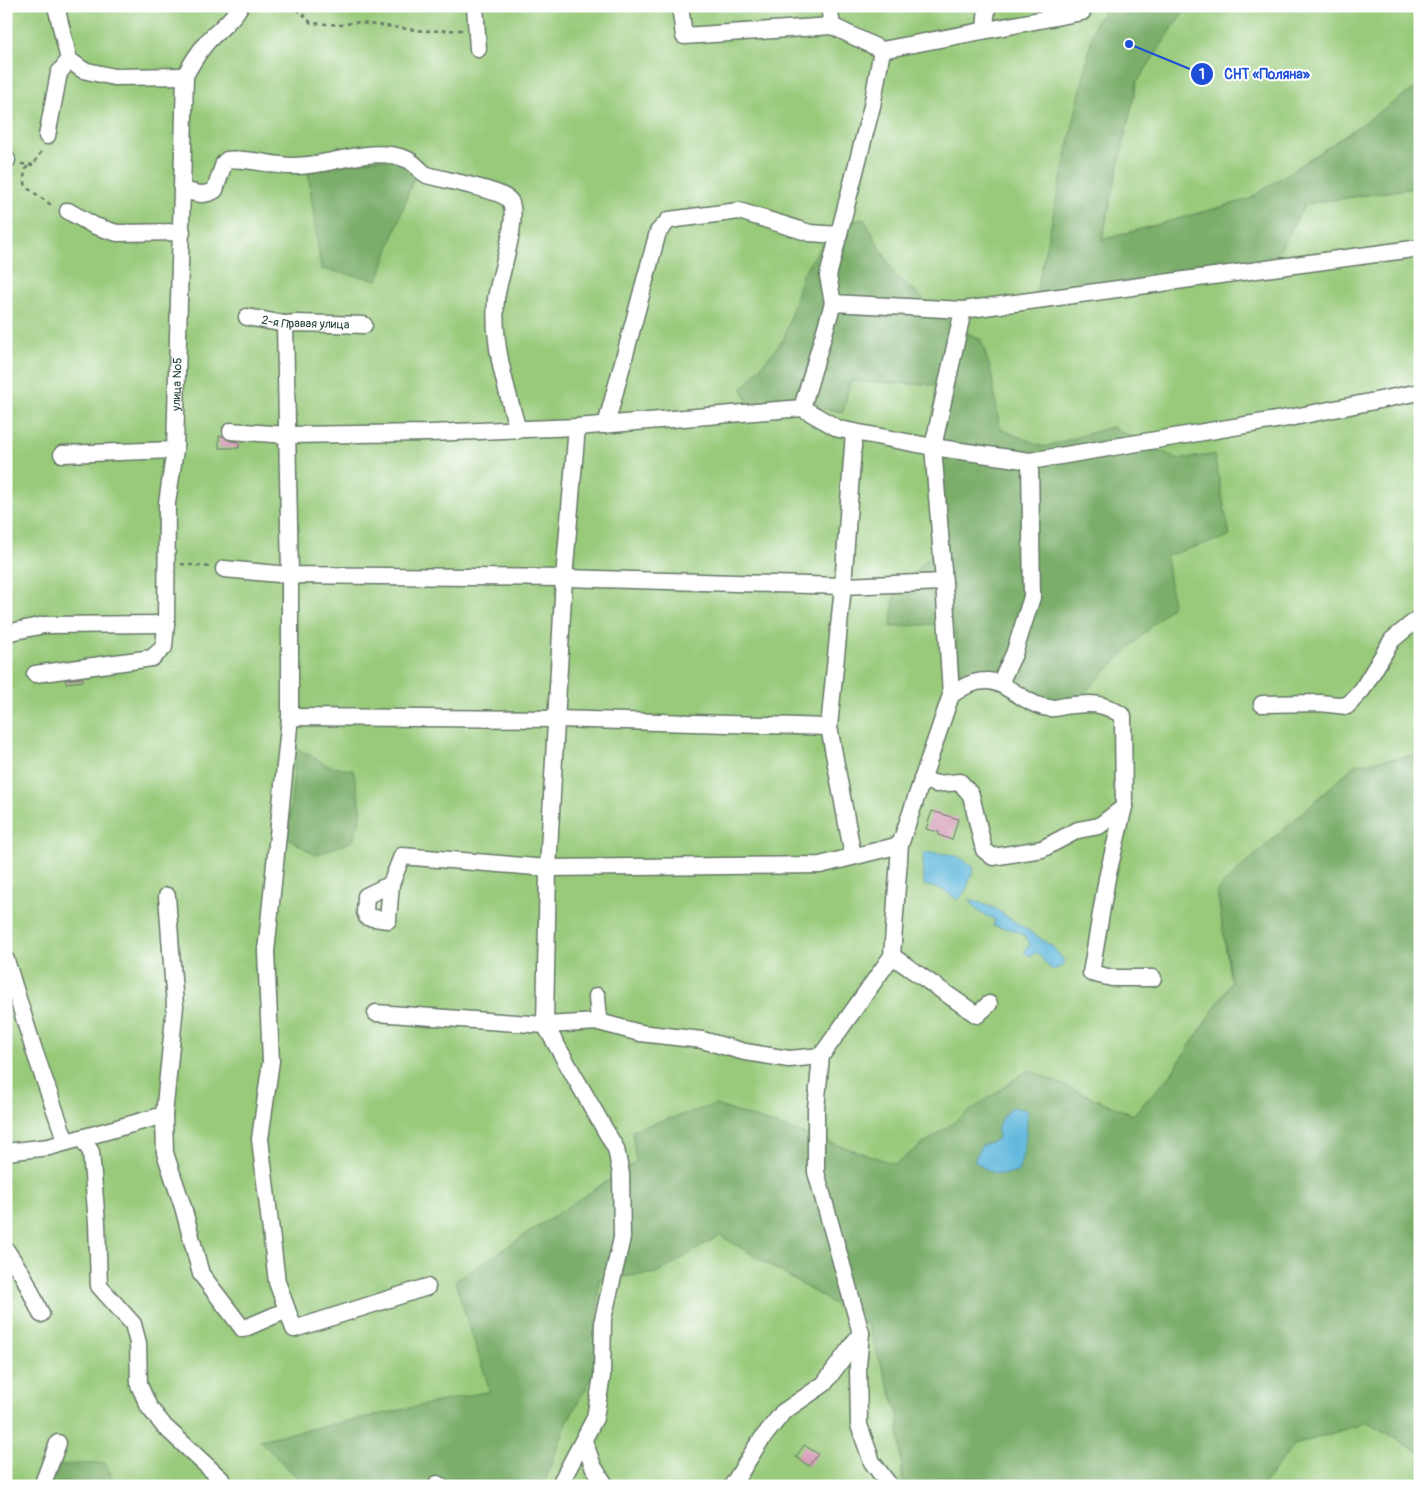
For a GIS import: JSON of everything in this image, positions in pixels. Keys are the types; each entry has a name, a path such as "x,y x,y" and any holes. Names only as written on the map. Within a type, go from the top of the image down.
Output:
{"street":[{"path":"56,6 69,60 83,70 114,77 185,76"},
{"name":"улица №5","path":"36,674 152,658 164,647 166,624 167,502 175,450 185,76 192,61 206,43 235,15 240,6"},
{"path":"474,6 478,49"},
{"path":"680,6 684,36 832,26 882,50 1082,12 1086,6"},
{"path":"829,6 832,26"},
{"path":"985,30 987,6"},
{"path":"802,408 833,303 828,276 872,106 882,50"},
{"path":"47,136 58,73 69,60"},
{"path":"183,190 202,195 215,190 224,163 227,160 294,167 354,156 390,154 412,162 427,176 489,190 504,196 509,200 513,216 499,278 496,300 496,330 508,395 518,430"},
{"path":"68,211 95,226 117,233 182,232"},
{"path":"606,425 658,232 669,220 739,211 810,233 839,235"},
{"path":"833,303 963,310 1420,248"},
{"path":"890,1486 872,1462 859,1425 858,1366 861,1333 816,1172 816,1109 822,1056 892,956 900,845 951,695 933,447 963,310"},
{"name":"2-я Правая улица","path":"247,317 285,324 364,325"},
{"path":"285,324 290,575 290,717 266,952 271,1061 260,1139 277,1282 294,1329 427,1287"},
{"path":"231,430 288,435 430,434 606,425 802,408 840,429 933,447 1030,461 1294,417 1420,392"},
{"path":"559,1486 595,1418 602,1376 603,1318 622,1238 621,1174 616,1149 545,1025 548,868 564,578 577,427"},
{"path":"853,856 829,727 843,586 854,432"},
{"path":"62,454 175,450"},
{"path":"1000,683 1014,654 1032,597 1030,461"},
{"path":"224,569 290,575 564,578 843,586 944,582"},
{"path":"1262,704 1320,703 1347,706 1362,690 1392,640 1420,617"},
{"path":"6,633 44,625 166,624"},
{"path":"951,695 972,683 988,681 1000,683 1023,699 1049,708 1092,703 1113,709 1123,716 1124,807 1107,878 1091,973 1112,978 1154,978"},
{"path":"290,717 556,719 829,727"},
{"path":"922,779 936,784 960,782 971,795 984,850 993,857 1042,849 1078,830 1099,826 1124,807"},
{"path":"391,884 402,856 548,868 820,864 900,845"},
{"path":"167,896 175,1006 164,1115 165,1153 201,1274 243,1329 287,1310"},
{"path":"892,956 977,1015 989,1004"},
{"path":"6,960 34,1050 74,1140 91,1152 97,1223 99,1286 133,1324 138,1343 139,1385 149,1407 164,1426 222,1482"},
{"path":"597,996 599,1022"},
{"path":"376,1013 545,1025 599,1022 640,1033 702,1040 745,1052 789,1059 822,1056"},
{"path":"6,1152 50,1147 164,1115"},
{"path":"6,1250 24,1277 41,1314"},
{"path":"732,1486 758,1444 782,1412 824,1384 861,1333"},
{"path":"584,1441 593,1466 606,1486"},
{"path":"42,1486 58,1443"}],"path":[{"path":"281,6 291,7 301,12 310,23 344,25 358,22 424,31 477,28"},
{"path":"7,160 26,166 34,165 44,148 47,136"},
{"path":"26,166 24,177 26,187 52,206 68,211"},
{"path":"167,562 224,569"}],"green space":[{"path":"6,6 1177,6 1137,66 1037,292 1273,262 1305,204 1420,187 1420,755 1356,764 1217,890 1231,983 1170,1076 1133,1115 1028,1071 895,1164 715,1105 633,1130 636,1162 456,1281 491,1391 260,1440 306,1486 117,1486 105,1463 49,1486 6,1486","holes":["864,219 895,275 948,323 981,340 991,372 1000,429 1044,447 1111,427 1177,459 1213,455 1166,556 1013,682 990,671 960,681 954,622 892,627 894,596 934,552 928,469 936,385 850,381 843,412 778,401 749,404 743,388 784,339","296,749 331,767 288,838"]},
{"path":"1107,6 1187,6 1137,82 1102,240 1250,199 1420,85 1420,187 1305,204 1273,262 1036,293 1095,24"},
{"path":"1187,6 1420,6 1420,85 1250,199 1102,240 1137,82"},
{"path":"376,159 399,160 416,171 378,280 321,269 308,172"},
{"path":"864,219 895,275 948,323 981,340 991,372 1000,429 1044,447 1111,427 1177,459 1214,455 1230,536 1166,556 1173,605 1082,695 1053,703 990,671 960,681 954,623 891,627 894,596 934,551 928,469 936,385 850,381 843,412 778,401 749,404 742,389 784,339 802,275 835,225"},
{"path":"296,748 331,767 353,770 362,812 353,841 315,855 288,838"},
{"path":"1420,755 1420,1453 1368,1422 1294,1445 1262,1486 903,1486 898,1412 867,1324 720,1235 658,1273 599,1279 595,1372 567,1422 543,1486 306,1486 259,1440 490,1391 455,1281 636,1162 632,1130 715,1105 895,1164 1028,1070 1133,1115 1170,1076 1231,983 1217,890 1356,764"},
{"path":"720,1235 867,1324 898,1412 903,1486 543,1486 567,1422 595,1372 599,1279 658,1273"},
{"path":"1368,1422 1420,1453 1420,1486 1262,1486 1294,1445"},
{"path":"105,1463 117,1486 49,1486 60,1465"}],"water":[{"path":"923,853 950,854 962,859 974,868 966,890 958,900 943,890 924,885"},
{"path":"970,899 994,908 1053,947 1065,962 1061,967 1053,970 1037,952 1030,956 1024,952 1030,944 1024,935 993,926 995,919 980,912"},
{"path":"1011,1107 1027,1110 1026,1134 1022,1157 1018,1172 994,1173 974,1161 981,1146 998,1139 1000,1122"}],"building":[{"path":"219,436 223,436 230,441 239,442 239,448 219,448"},
{"path":"83,678 83,681 66,683 65,680"},
{"path":"932,811 958,819 952,840 939,835 939,832 926,829"},
{"path":"804,1445 818,1454 809,1466 796,1457"}],"place":[{"name":"СНТ «Поляна»","path":"1129,44"}]}
